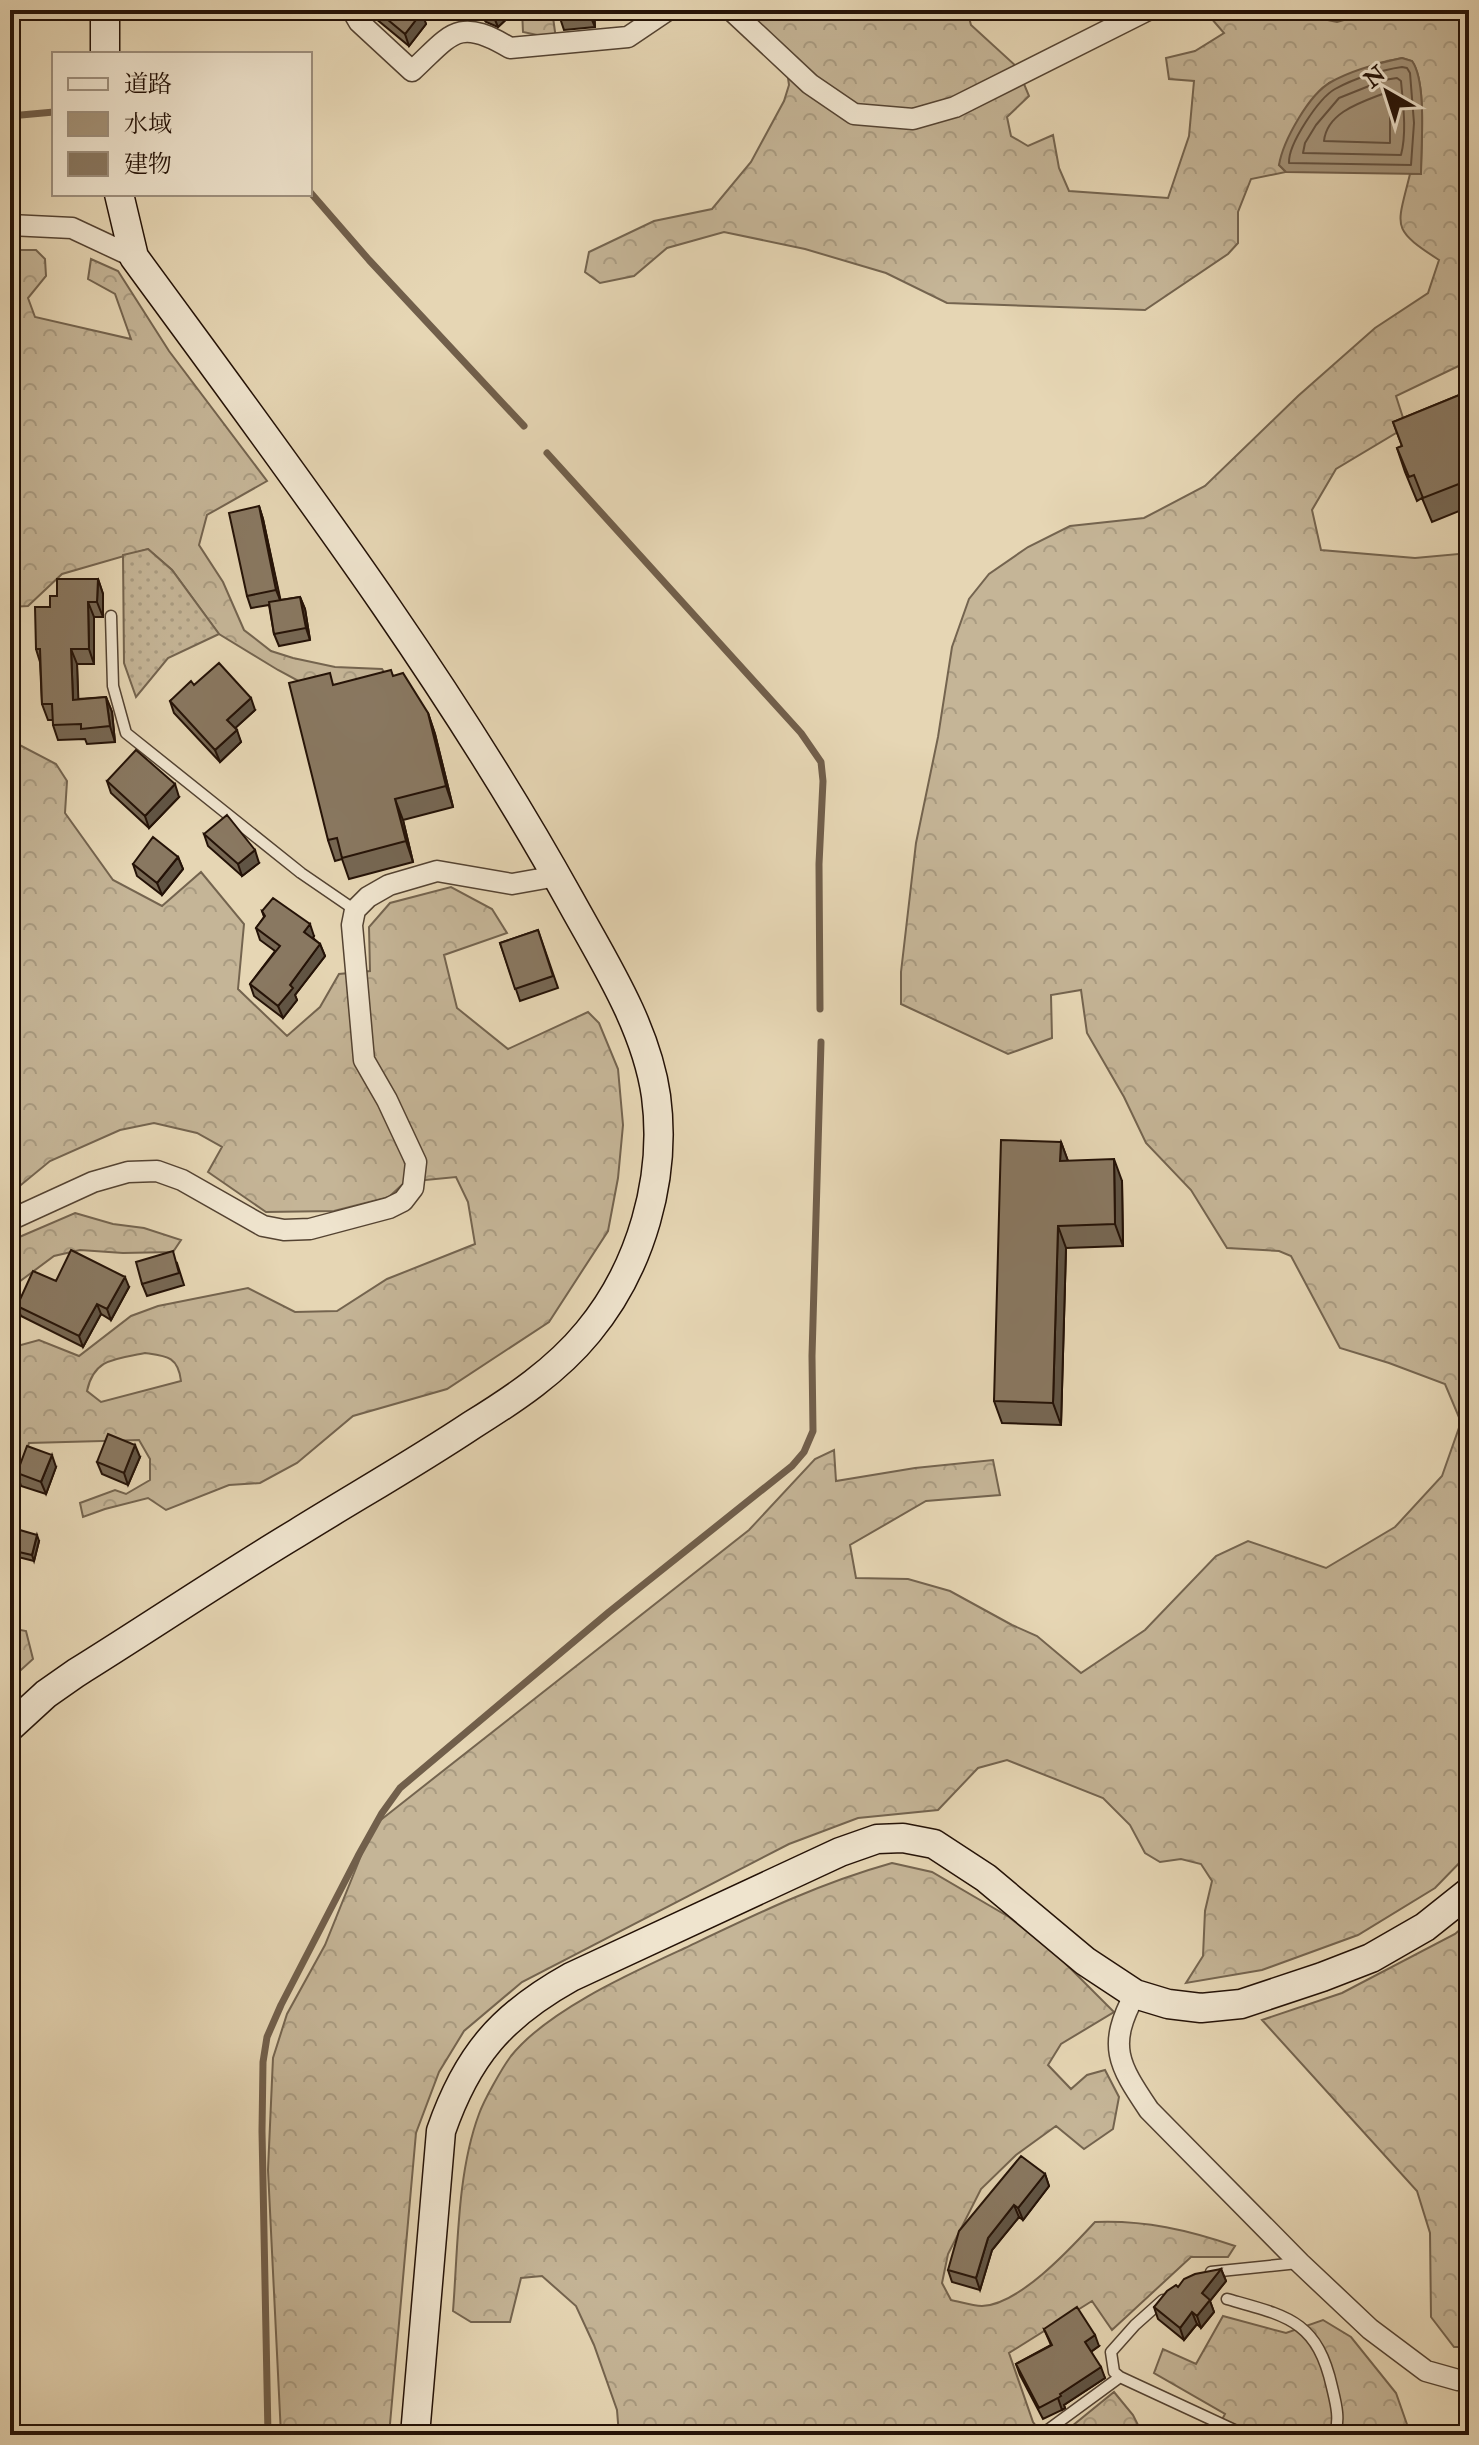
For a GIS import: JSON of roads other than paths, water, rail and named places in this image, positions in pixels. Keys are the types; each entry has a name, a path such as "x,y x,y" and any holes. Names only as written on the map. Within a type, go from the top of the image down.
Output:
{"street":[{"path":"105,10 105,52"},
{"path":"352,10 359,22 412,71 446,37 463,31 496,39 510,48 628,37 668,10"},
{"path":"731,10 810,84 854,114 913,119 955,107 1148,10"},
{"path":"10,1727 46,1694 76,1673 294,1534 422,1459 535,1385 586,1335 627,1272 650,1203 656,1167 656,1097 648,1062 633,1021 557,876 465,721 372,585 134,257 119,196"},
{"path":"10,225 72,228 134,257"},
{"path":"10,1220 93,1182 128,1172 157,1171 182,1180 263,1226 284,1230 310,1229 389,1208 403,1201 413,1188 416,1162 364,1060 352,925 355,910 368,897 389,885 437,871 512,884 557,876"},
{"path":"415,2435 441,2131 451,2100 483,2046 515,2013 571,1977 840,1852 877,1839 903,1838 934,1844 961,1860 1085,1961 1135,1994 1168,2004 1201,2008 1241,2004 1371,1958 1425,1927 1469,1892"},
{"path":"1135,1994 1118,2033 1119,2054 1134,2087 1160,2121 1300,2263 1399,2353 1426,2371 1469,2381"}],"lane":[{"path":"111,616 113,686 126,733 301,873 355,910"},
{"path":"1205,2275 1215,2271 1300,2263"},
{"path":"1175,2290 1135,2325 1111,2352 1114,2372 1245,2435"},
{"path":"1227,2299 1280,2314 1310,2336 1325,2359 1339,2421 1335,2435"},
{"path":"1041,2435 1120,2377"}],"water":[{"path":"1402,58 1412,61 1420,84 1421,174 1286,172 1279,165 1298,119 1323,88 1357,70"}],"waterway":[{"path":"10,116 52,112"},
{"path":"312,194 524,426"},
{"path":"547,453 801,733 821,762 820,1009"},
{"path":"268,2435 262,2131 263,2062 267,2037 358,1856 400,1788 609,1612 792,1466 804,1452 813,1431 812,1356 821,1042"}]}
